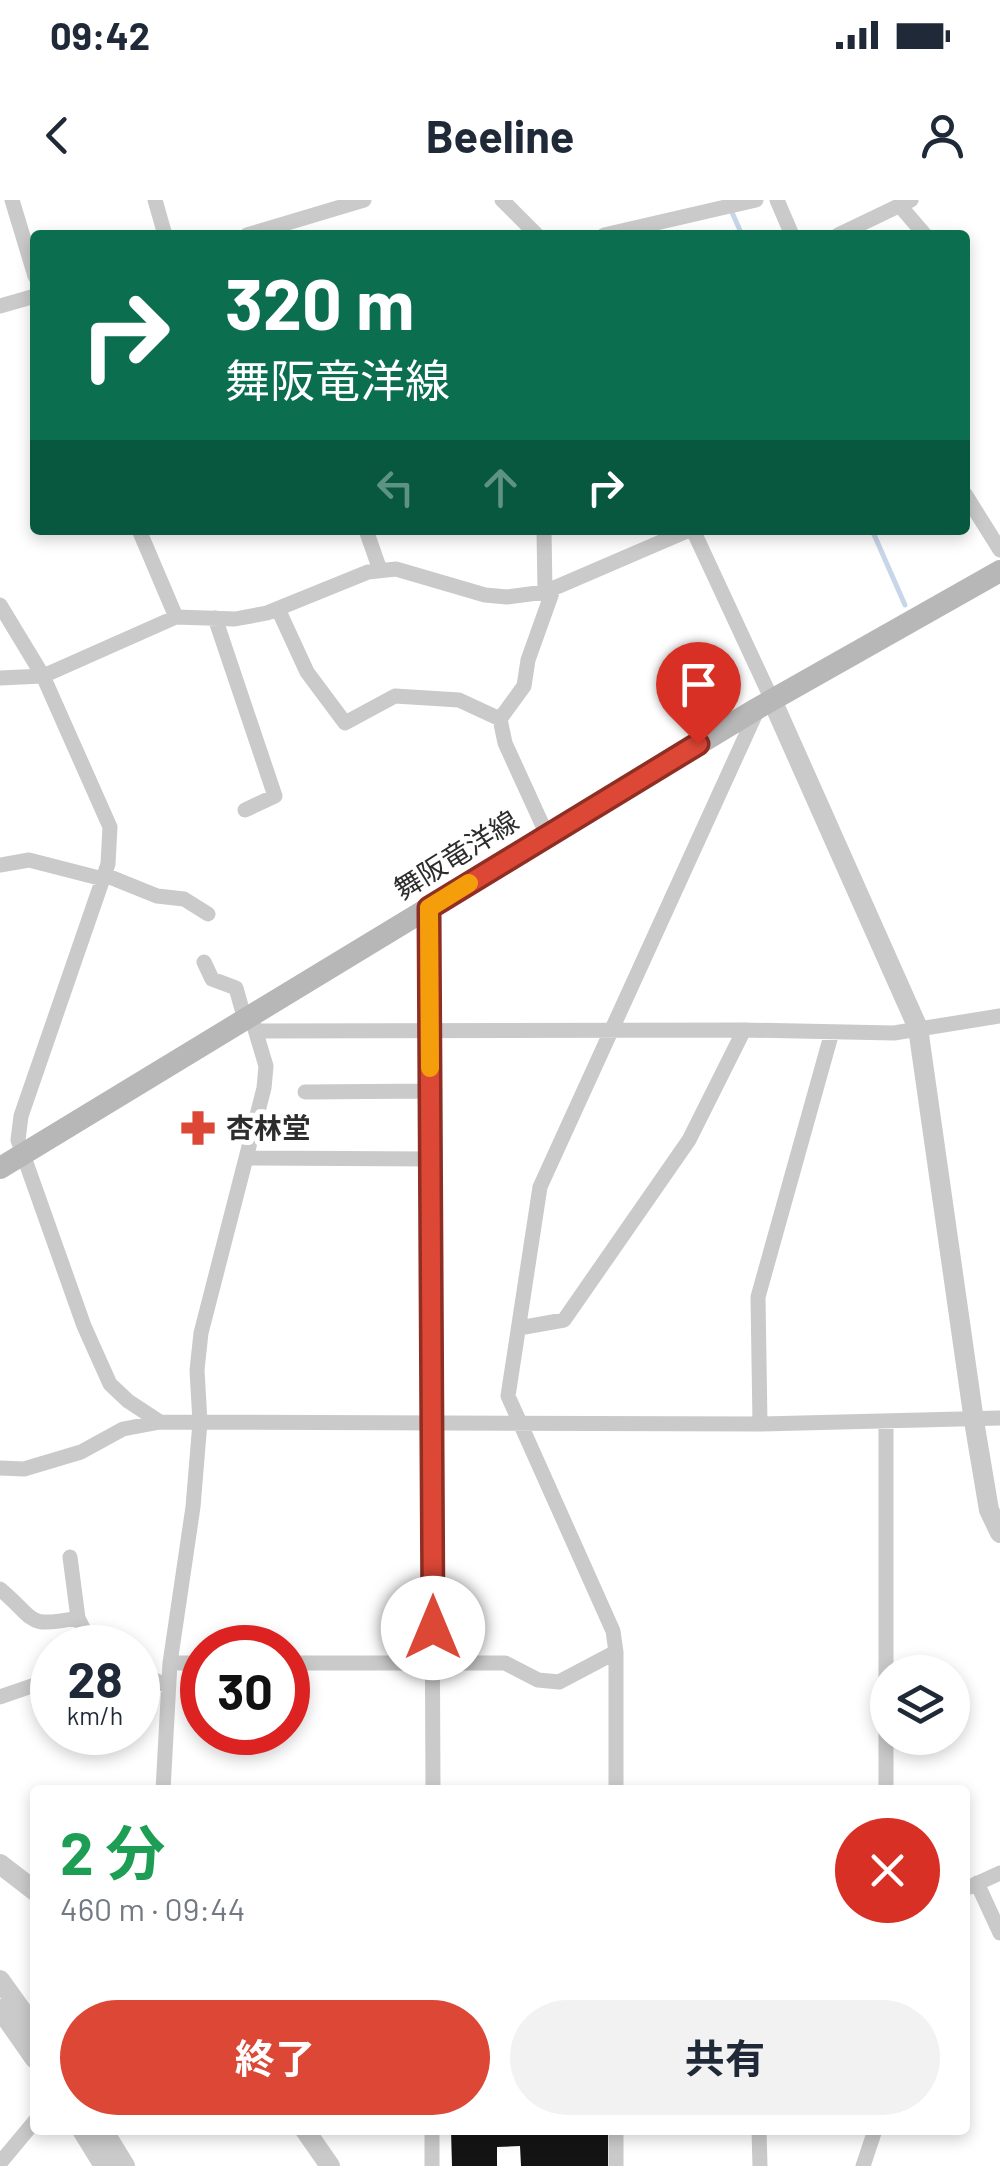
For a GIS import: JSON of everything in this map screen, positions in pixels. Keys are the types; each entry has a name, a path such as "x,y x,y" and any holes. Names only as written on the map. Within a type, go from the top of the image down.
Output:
{"main road":[{"name":"舞阪竜洋線","path":"0,1168 251,1022 429,908 765,704 1000,571"}],"street":[{"path":"12,200 30,259"},
{"path":"155,200 164,230"},
{"path":"267,230 364,200"},
{"path":"502,200 527,230"},
{"path":"633,230 756,200"},
{"path":"777,200 790,230"},
{"path":"849,230 906,203 922,230"},
{"path":"0,306 30,297"},
{"path":"970,502 1000,550"},
{"path":"141,535 176,616"},
{"path":"368,535 380,570"},
{"path":"544,535 549,591 524,686 500,719 505,742 547,835"},
{"path":"0,678 42,676 176,616 236,619 278,609 348,578 380,570 396,569 484,595 549,591 679,535"},
{"path":"693,535 765,704 918,1028 974,1421 989,1510 1000,1533"},
{"path":"0,605 42,676 110,827 111,847 17,1130 84,1326 110,1384 160,1422"},
{"path":"278,609 307,672 345,723 395,696 459,700 500,719"},
{"path":"215,618 275,796 246,810"},
{"path":"616,1785 613,1631 508,1396 540,1187 765,704"},
{"path":"0,865 29,860 104,877 156,896 184,899 208,914"},
{"path":"429,908 433,1785"},
{"path":"163,1785 170,1663 193,1507 200,1422 197,1370 202,1333 264,1088 266,1066 236,988 212,979 204,962"},
{"path":"251,1022 430,1031 894,1033 1000,1016"},
{"path":"519,1328 564,1320 690,1140 744,1030"},
{"path":"760,1424 758,1298 832,1032"},
{"path":"305,1092 430,1091"},
{"path":"247,1158 430,1159"},
{"path":"0,1468 24,1469 81,1452 124,1428 160,1422 760,1424 1000,1418"},
{"path":"886,1422 886,1785"},
{"path":"70,1557 82,1625"},
{"path":"0,1589 34,1622 78,1618"},
{"path":"310,1663 505,1663 538,1680 559,1682 616,1652"},
{"path":"170,1663 180,1663"},
{"path":"160,1682 168,1686"},
{"path":"0,1697 30,1686"},
{"path":"0,1864 30,1886"},
{"path":"1000,1872 971,1886 1000,1933"},
{"path":"0,1980 30,2022"},
{"path":"0,2009 30,2052"},
{"path":"0,2163 30,2127"},
{"path":"85,2135 104,2166"},
{"path":"106,2135 125,2166"},
{"path":"308,2135 330,2166"},
{"path":"432,2135 432,2166"},
{"path":"616,2135 616,2166"},
{"path":"760,2135 760,2166"},
{"path":"863,2166 872,2135"}],"building":[{"path":"451,2135 608,2135 608,2166 521,2166 520,2146 497,2147 497,2166 452,2166"}],"waterway":[{"path":"731,210 740,230"},
{"path":"874,535 905,605"}],"slow traffic":[{"path":"430,1068 429,908 469,883"}],"place":[{"name":"杏林堂","path":"198,1128"}],"route":[{"path":"433,1628 429,908 698,744"}]}
